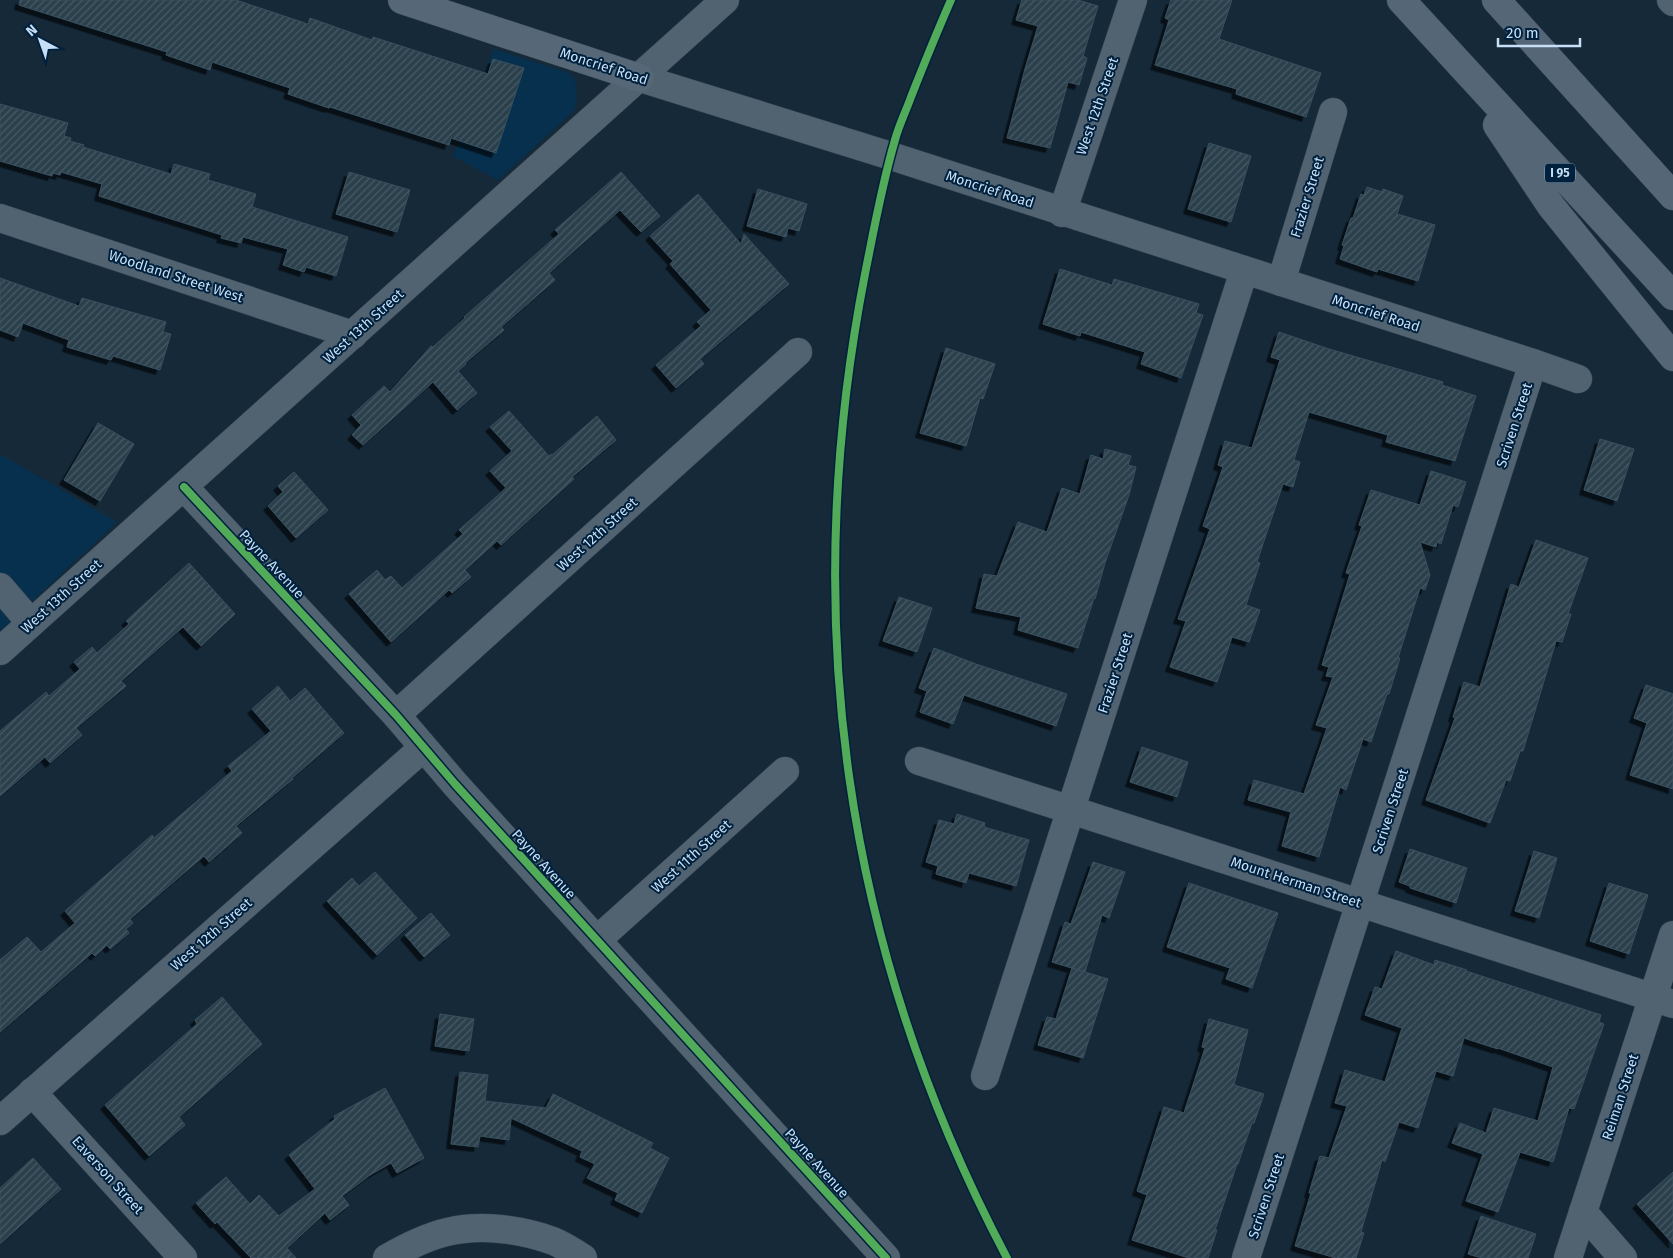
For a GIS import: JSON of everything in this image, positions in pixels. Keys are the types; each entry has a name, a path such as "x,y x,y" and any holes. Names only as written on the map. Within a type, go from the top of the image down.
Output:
{"highway":[{"name":"I 95","path":"1401,0 1673,296"},
{"path":"1496,0 1673,196"},
{"path":"1447,51 1551,206 1673,357"},
{"path":"1619,136 1673,169"}],"main road":[{"name":"Moncrief Road","path":"402,0 640,78"}],"street":[{"name":"West 13th Street","path":"0,651 725,0"},
{"name":"West 12th Street","path":"1062,213 1133,0"},
{"name":"Moncrief Road","path":"640,78 891,156 1578,379"},
{"name":"Frazier Street","path":"1281,282 1333,112"},
{"name":"Woodland Street West","path":"0,218 352,335"},
{"name":"Frazier Street","path":"985,1076 1244,271"},
{"name":"West 12th Street","path":"396,715 798,352"},
{"name":"Scriven Street","path":"1246,1258 1533,363"},
{"name":"Payne Avenue","path":"184,487 396,715 423,748 886,1258"},
{"path":"0,587 32,623"},
{"name":"West 12th Street","path":"0,1120 423,748"},
{"name":"Mount Herman Street","path":"919,761 1663,1001"},
{"name":"West 11th Street","path":"597,940 785,771"},
{"name":"Reiman Street","path":"1568,1258 1583,1212 1663,1001 1673,935"},
{"name":"Eaverson Street","path":"32,1092 183,1258"},
{"path":"1583,1212 1623,1258"},
{"path":"387,1258 412,1244 447,1232 480,1228 515,1231 553,1241 583,1258"}],"shaded area":[{"path":"494,49 569,73 575,80 577,97 575,110 498,180 453,156"},
{"path":"0,454 117,522 0,631"}],"building":[{"path":"20,0 236,0 308,24 310,18 372,40 373,37 488,74 493,59 524,68 496,153 451,138 449,145 329,108 288,94 290,88 212,62 210,70 166,55 167,52 19,5"},
{"path":"1022,0 1078,0 1098,6 1083,56 1087,58 1079,85 1068,82 1050,148 1007,138 1038,26 1016,20"},
{"path":"1171,0 1232,0 1219,39 1321,73 1306,117 1236,94 1237,89 1155,65 1169,20 1165,18"},
{"path":"0,104 68,123 64,136 71,138 70,141 84,145 83,147 171,174 174,164 210,174 208,180 256,194 252,207 348,237 336,276 306,267 304,272 283,265 288,249 243,237 241,243 221,238 222,235 99,196 102,184 61,172 60,175 53,173 52,176 0,161"},
{"path":"1209,143 1251,156 1231,222 1188,209"},
{"path":"349,172 410,190 397,232 336,214"},
{"path":"621,172 660,216 641,232 620,210 549,273 555,280 501,327 504,330 458,371 477,393 457,410 433,382 363,445 352,435 361,425 352,415 384,386 390,392 431,346 433,347 464,317 559,234 555,230"},
{"path":"1367,187 1382,192 1383,189 1403,196 1397,214 1435,225 1418,281 1378,269 1377,272 1340,259 1344,246 1342,245 1351,218 1353,218 1361,194 1364,195"},
{"path":"758,189 807,204 799,231 788,228 786,237 747,226"},
{"path":"698,194 741,244 744,234 789,284 700,359 704,364 676,388 656,365 701,326 697,322 711,310 670,264 673,261 650,236"},
{"path":"1060,269 1112,285 1114,279 1199,304 1196,313 1203,315 1181,378 1141,364 1145,352 1081,332 1080,336 1043,324"},
{"path":"0,278 79,306 82,298 166,322 163,332 171,334 160,370 113,356 111,360 67,347 69,340 23,323 18,337 0,330"},
{"path":"1279,332 1329,349 1443,382 1442,385 1476,396 1455,461 1386,442 1388,435 1309,412 1294,460 1300,462 1293,487 1283,484 1257,562 1260,563 1246,605 1260,610 1249,642 1232,637 1217,682 1170,667 1186,621 1178,619 1210,529 1203,526 1223,467 1218,465 1225,441 1252,448 1280,360 1271,357"},
{"path":"946,348 995,364 983,399 980,398 966,446 920,433"},
{"path":"509,411 549,456 597,416 616,440 572,477 574,479 501,545 497,541 465,570 471,577 452,593 449,590 391,642 349,594 377,570 385,580 391,576 402,588 463,534 459,530 506,488 490,471 512,451 490,427"},
{"path":"98,423 134,444 100,501 64,480"},
{"path":"1600,439 1634,449 1617,501 1584,490"},
{"path":"1105,449 1131,456 1128,465 1136,467 1129,495 1078,648 1018,630 1021,617 976,608 984,574 997,576 1018,522 1047,532 1062,488 1080,494 1091,455 1103,459"},
{"path":"1431,471 1466,482 1458,507 1453,505 1441,544 1437,542 1436,547 1420,542 1430,575 1425,590 1420,588 1389,694 1387,694 1371,742 1363,739 1346,790 1340,787 1319,857 1282,846 1291,812 1248,800 1254,780 1304,794 1327,728 1316,725 1333,677 1326,676 1329,667 1322,665 1350,574 1346,573 1362,526 1359,525 1371,490 1420,505"},
{"path":"294,472 328,510 296,538 268,506 283,492 278,486"},
{"path":"1536,540 1588,558 1568,614 1571,614 1562,642 1556,641 1523,751 1520,751 1510,781 1506,780 1490,823 1426,800 1455,718 1453,717 1464,682 1480,687 1511,584 1519,587"},
{"path":"189,563 235,614 201,646 183,627 121,681 126,686 76,728 82,735 50,763 45,757 0,796 0,731 46,692 49,696 80,669 74,662 92,647 97,653 129,624 126,621"},
{"path":"899,597 932,608 917,652 883,641"},
{"path":"934,648 1067,694 1056,726 964,695 953,724 920,712 927,691 919,688"},
{"path":"1646,685 1673,694 1673,789 1630,775 1647,723 1634,718"},
{"path":"278,686 290,701 305,688 344,733 293,779 236,826 242,833 209,862 204,856 130,919 133,923 126,929 129,933 110,949 107,945 95,956 92,953 0,1032 0,960 27,937 41,952 75,923 65,911 152,835 154,838 232,771 228,766 271,731 252,709"},
{"path":"1142,747 1188,762 1177,797 1130,782"},
{"path":"957,814 985,823 984,827 1029,840 1016,886 969,873 966,883 936,874 938,866 926,862 939,820 954,824"},
{"path":"1410,849 1467,868 1456,903 1410,888 1410,886 1399,882"},
{"path":"1534,851 1557,858 1539,918 1515,911"},
{"path":"1093,862 1125,872 1109,918 1102,915 1085,972 1052,962 1065,922 1071,924"},
{"path":"375,872 417,918 377,955 327,901 352,878 359,886"},
{"path":"1189,883 1278,913 1252,988 1226,979 1230,968 1167,947"},
{"path":"1609,883 1648,895 1629,954 1590,941"},
{"path":"431,913 450,935 424,957 405,935"},
{"path":"1396,951 1434,965 1435,960 1601,1015 1599,1022 1604,1024 1574,1109 1569,1108 1553,1162 1520,1152 1498,1212 1466,1201 1483,1154 1452,1143 1460,1123 1486,1133 1494,1108 1538,1121 1553,1067 1464,1038 1453,1076 1436,1071 1418,1128 1399,1122 1385,1162 1382,1160 1361,1232 1364,1233 1356,1258 1336,1258 1295,1246 1320,1156 1329,1158 1347,1106 1335,1103 1345,1070 1385,1082 1402,1028 1365,1015 1375,987 1382,989"},
{"path":"1072,968 1108,979 1083,1058 1038,1045 1047,1017 1056,1019"},
{"path":"222,997 262,1044 179,1117 185,1125 149,1156 105,1105 197,1024 195,1020"},
{"path":"440,1014 474,1019 469,1051 435,1046"},
{"path":"1209,1019 1248,1030 1234,1085 1264,1094 1237,1164 1215,1230 1217,1230 1208,1258 1189,1258 1132,1240 1147,1195 1137,1191 1164,1107 1184,1113 1205,1048 1202,1047"},
{"path":"460,1072 488,1075 485,1101 546,1108 553,1094 653,1143 650,1148 669,1158 642,1213 615,1200 618,1193 587,1178 595,1164 580,1157 582,1151 511,1118 509,1140 480,1136 478,1147 451,1144"},
{"path":"385,1088 424,1158 397,1173 391,1163 370,1175 342,1196 349,1205 330,1220 325,1213 287,1248 296,1258 251,1258 196,1203 226,1177 250,1204 259,1195 279,1216 315,1189 289,1155 335,1119 334,1116"},
{"path":"33,1158 61,1189 0,1244 0,1188"},
{"path":"1673,1172 1673,1244 1637,1204"},
{"path":"1481,1216 1536,1234 1528,1258 1482,1258 1468,1254"}],"cycle path":[{"path":"951,0 897,134 882,190 865,274 845,402 836,529 837,654 849,778 872,901 906,1022 951,1141 1007,1258"},
{"path":"184,487 396,715 455,784 886,1258"}]}
